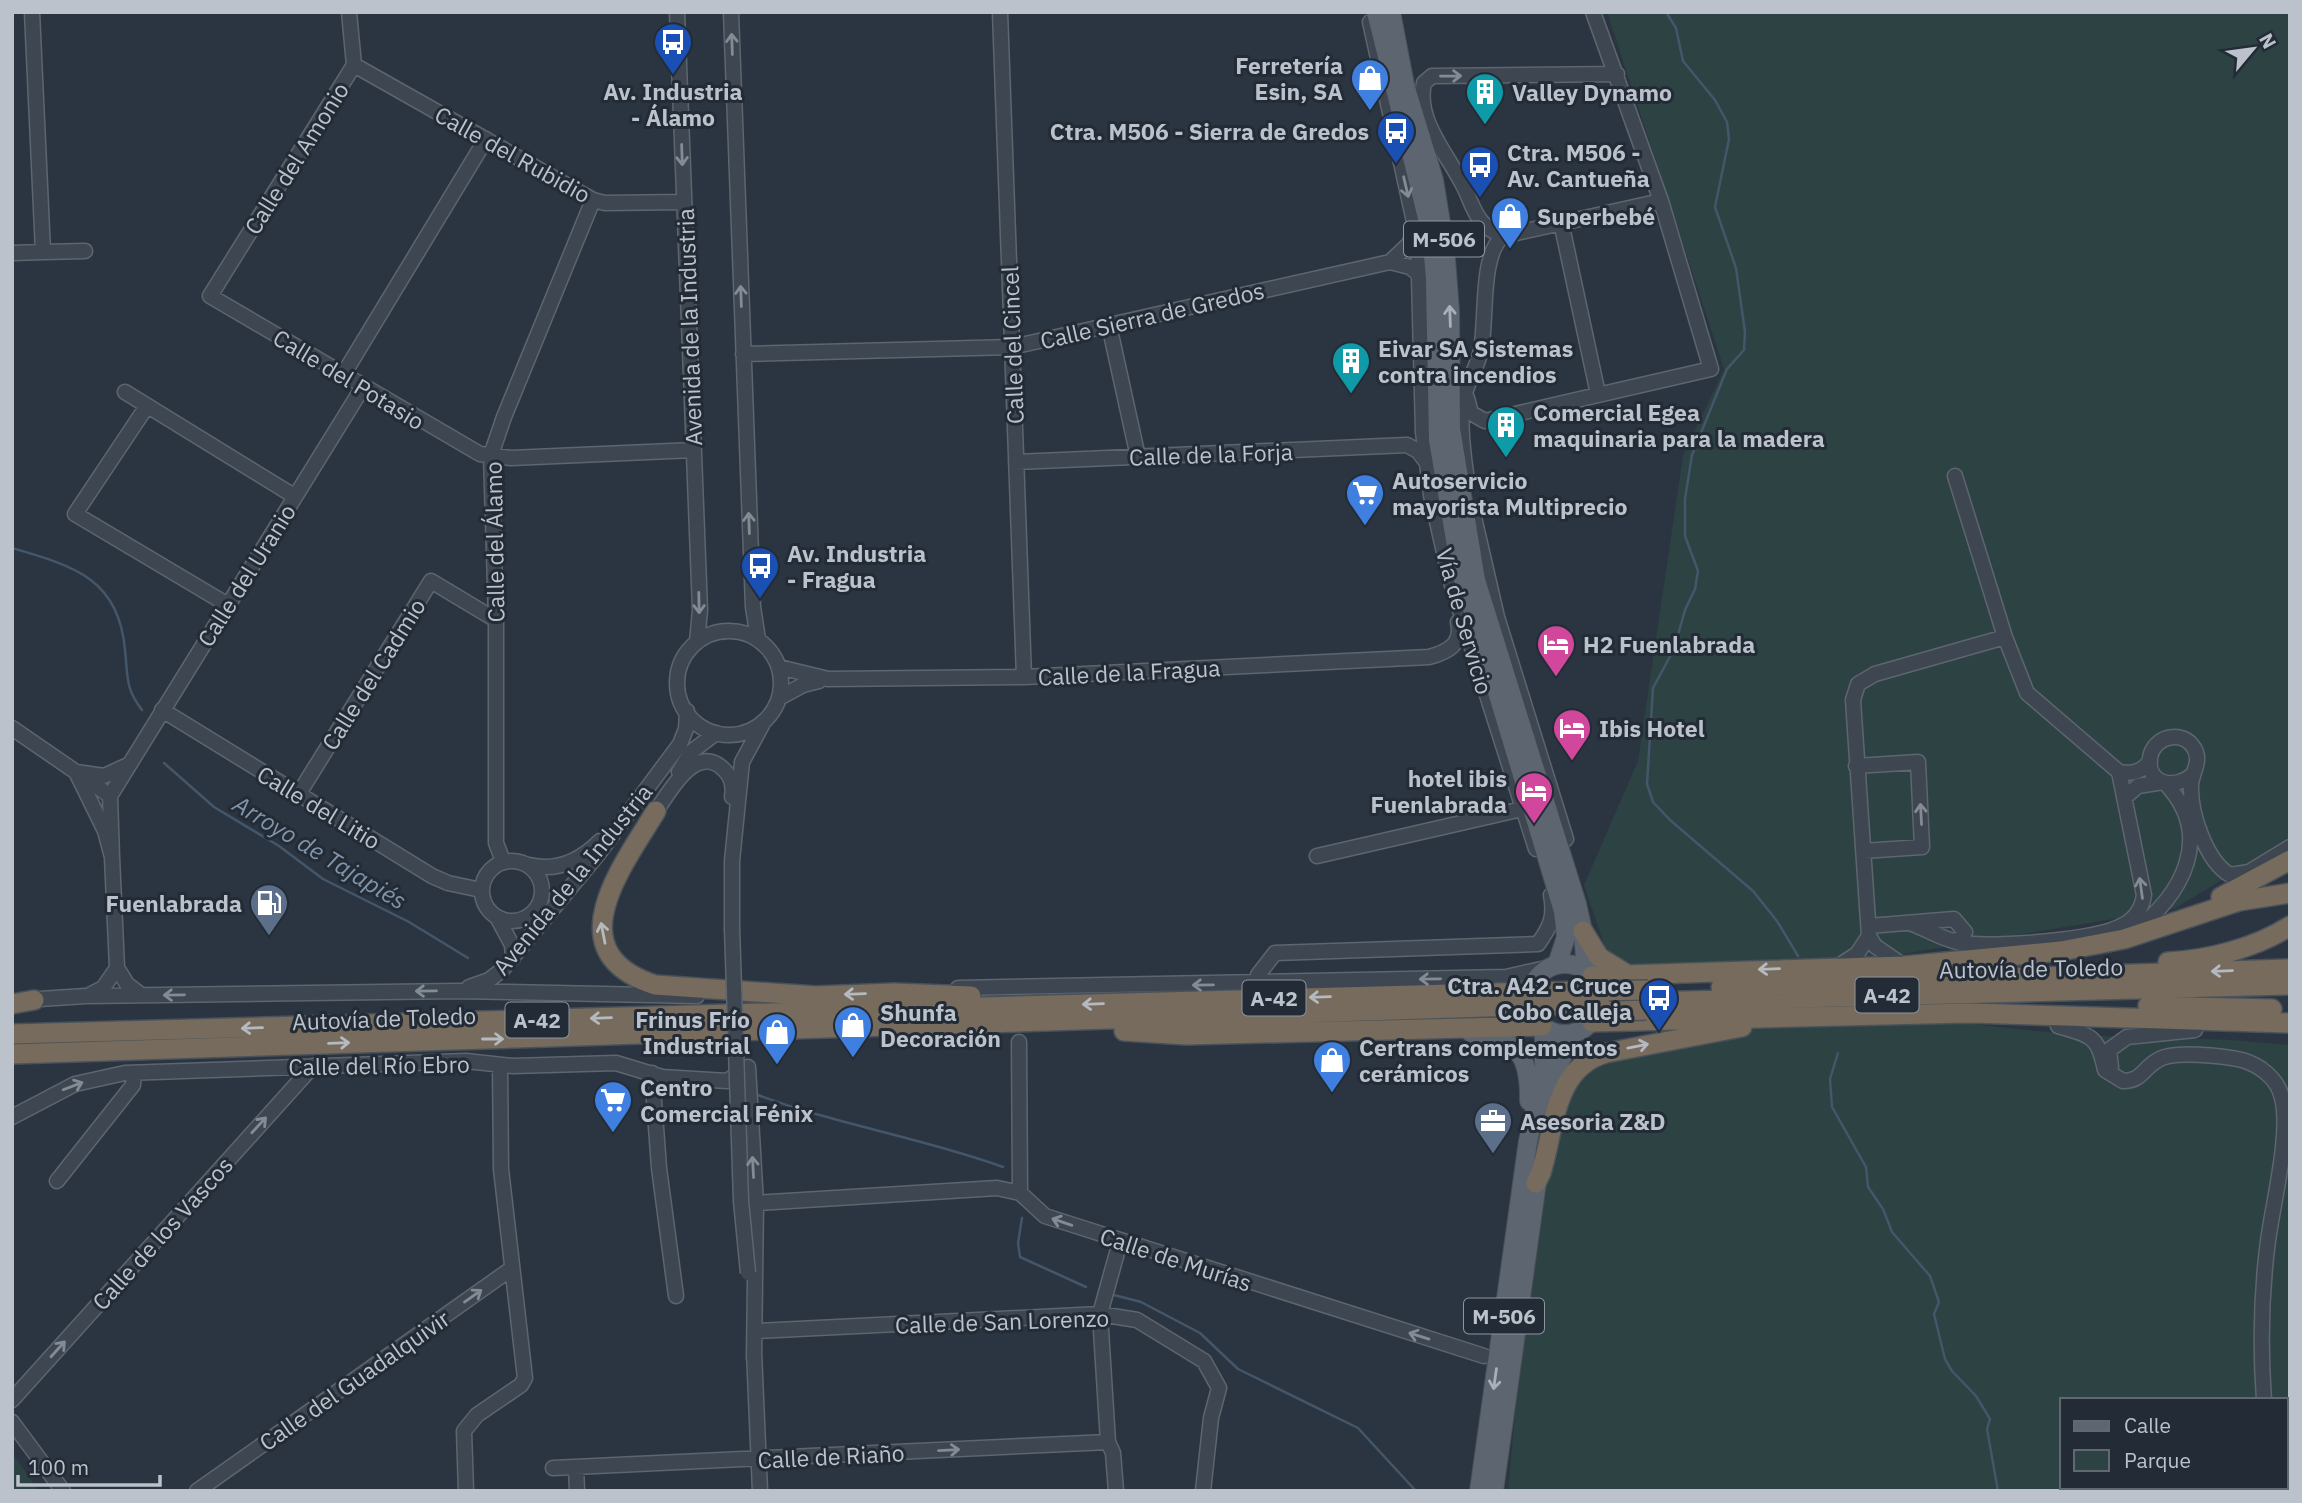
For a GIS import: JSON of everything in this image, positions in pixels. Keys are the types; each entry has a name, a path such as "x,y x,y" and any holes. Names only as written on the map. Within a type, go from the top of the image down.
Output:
{"highway":[{"path":"656,811 611,886 604,903 603,937 617,963 641,981 655,985 816,996 894,993 1018,998 1062,1005"},
{"path":"2164,925 2259,879 2290,860"},
{"path":"1590,973 1904,966 2061,951 2124,939 2239,901 2290,893"},
{"path":"2229,953 2290,926"},
{"path":"1583,931 1600,957 1625,973"},
{"path":"2087,974 2229,953 2290,934"},
{"name":"Autovía de Toledo","path":"1647,1001 1930,979 2290,970"},
{"name":"Autovía de Toledo","path":"1647,1001 2290,985"},
{"path":"1978,1002 2110,996 2128,990"},
{"path":"12,1002 34,1000"},
{"path":"1647,1001 1978,1002 2290,1010"},
{"name":"A-42","path":"12,1034 1062,1005 1487,1005 1647,1001"},
{"name":"A-42","path":"1050,1022 1340,1013 1487,1005"},
{"path":"1592,1021 1970,1013 2290,1023"},
{"path":"1939,1015 2058,1027 2195,1030 2290,1036"},
{"path":"1535,1183 1541,1173 1566,1081 1586,1060 1606,1053 1801,1016"},
{"path":"1050,1022 1096,1030 1186,1035 1426,1027 1543,1027"},
{"name":"Autovía de Toledo","path":"12,1054 1050,1022"}],"main road":[{"name":"M-506","path":"1376,12 1431,234 1435,278 1438,440 1454,542 1477,633 1566,937 1552,966 1538,975 1529,996 1530,1007 1543,1027 1544,1067 1528,1141 1479,1491"},
{"name":"M-506","path":"1391,12 1405,85 1434,180 1445,247 1459,387 1453,457 1476,580 1577,905 1590,973 1601,999 1592,1021"},
{"path":"1552,966 1573,964 1590,973"},
{"path":"1543,1027 1558,1034 1573,1034 1592,1021"},
{"path":"1426,1027 1485,1034 1514,1045 1527,1066 1530,1080 1528,1141"},
{"name":"M-506","path":"1494,1491 1535,1183 1560,1062 1573,1034"}],"street":[{"path":"32,12 43,252"},
{"name":"Calle del Amonio","path":"210,296 354,65 349,12"},
{"name":"Avenida de la Industria","path":"677,12 700,610 697,642"},
{"path":"731,12 753,607 758,639"},
{"name":"Calle del Cincel","path":"1000,12 1024,677"},
{"name":"Vía de Servicio","path":"1258,975 1275,953 1538,944 1551,926 1554,910 1554,890 1522,809 1450,579 1423,432 1421,276 1415,227 1368,12"},
{"path":"1459,387 1471,413 1485,421 1711,369 1661,201 1594,12"},
{"name":"Calle del Rubidio","path":"354,65 593,200 605,203 684,202"},
{"path":"1617,74 1432,76 1424,83 1421,93 1423,107 1438,143 1475,214 1488,228 1503,236 1661,201"},
{"path":"343,375 486,139"},
{"name":"Calle del Álamo","path":"503,861 496,843 496,620 491,456 509,404 593,200"},
{"path":"1561,222 1598,394"},
{"path":"1390,262 1409,244 1415,227"},
{"name":"Vía de Servicio","path":"1503,236 1494,244 1487,272 1480,354 1459,387 1464,451 1482,556 1497,617 1566,839"},
{"path":"12,253 85,251"},
{"path":"1390,262 1410,267 1421,276"},
{"name":"Calle Sierra de Gredos","path":"743,354 1012,347 1390,262"},
{"name":"Calle del Potasio","path":"210,296 464,447 491,456 511,458 694,450"},
{"path":"1109,325 1138,457"},
{"name":"Calle del Uranio","path":"110,796 363,387"},
{"path":"125,392 294,496"},
{"path":"147,406 75,514 228,605"},
{"path":"1423,432 1407,445 1418,451 1427,463"},
{"name":"Calle de la Forja","path":"1016,462 1407,445"},
{"path":"1955,476 2027,694 2119,772 2133,774 2145,767 2150,761 2153,748 2162,739 2174,736 2186,740 2195,749 2198,761 2191,784 2208,855 2218,868 2230,875 2249,872 2290,847"},
{"name":"Calle de la Fragua","path":"779,698 803,685 828,679 1024,677 1429,657 1446,653 1455,645 1460,631 1450,579"},
{"name":"Calle del Cadmio","path":"298,795 431,581 496,620"},
{"path":"732,861 742,762 779,698 779,667 771,652 758,639 744,633 727,631 711,634 697,642 685,654 680,667 678,687 687,712 703,727 721,734 742,762"},
{"path":"1904,966 1875,946 1869,931 1853,699 1858,684 1875,674 2006,637"},
{"name":"Calle de la Fragua","path":"779,667 828,679"},
{"name":"Calle del Litio","path":"162,710 432,876 448,883 481,890"},
{"name":"Avenida de la Industria","path":"458,991 489,980 513,958 680,744 686,729 687,712"},
{"path":"656,811 691,752 721,734 751,730 763,723"},
{"path":"12,728 110,796 117,968 127,984 141,995"},
{"path":"2124,939 2155,916 2169,900 2180,881 2190,852 2191,828 2186,812 2153,773 2150,761"},
{"path":"656,811 694,764 712,762 721,767 733,786 729,824 741,1201 754,1358 760,1491"},
{"path":"1856,766 1918,762 1922,847 1863,851"},
{"path":"76,772 104,776 129,764"},
{"path":"76,772 105,831 112,857"},
{"path":"1912,924 1953,942 2007,946 2122,927 2143,906 2144,895 2119,772"},
{"path":"2124,798 2138,786 2164,783 2176,785 2187,781 2194,773"},
{"path":"1317,856 1522,809"},
{"path":"529,865 538,875 542,888 541,901 534,912 523,919 509,921 497,917 488,910 481,890 484,877 492,867 503,861 517,860 543,868 570,862 591,850 621,820"},
{"path":"497,917 512,945 513,958"},
{"path":"1869,931 1954,919 1965,932 1961,939 1953,942"},
{"path":"1837,967 1857,954 1869,931"},
{"path":"894,993 1013,986 1506,977 1552,966"},
{"path":"86,996 103,988 117,968"},
{"path":"34,1000 86,996 458,991 643,996 816,996"},
{"path":"2058,1027 2091,1036 2099,1044 2105,1070 2123,1081 2140,1078 2158,1060 2169,1056 2241,1060 2259,1067 2270,1076 2282,1096 2285,1118 2267,1244 2259,1336 2264,1398"},
{"path":"2115,1078 2108,1062 2109,1050 2118,1041 2127,1037 2195,1030"},
{"path":"754,1358 757,1331 756,1203 997,1188 1020,1193 1019,1042"},
{"name":"Calle del Río Ebro","path":"12,1117 75,1084 134,1073 466,1062 500,1065 616,1063 662,1077 727,1081 748,1067 756,1203"},
{"path":"466,1491 464,1431 477,1415 521,1385 525,1378 502,1169 500,1065"},
{"name":"Calle de los Vascos","path":"12,1400 313,1066"},
{"path":"57,1181 134,1085 134,1073"},
{"path":"652,1073 659,1168 676,1296"},
{"name":"Calle de Murías","path":"1020,1193 1045,1216 1484,1356"},
{"path":"1116,1491 1113,1453 1108,1442 1100,1314 1120,1242"},
{"name":"Calle del Guadalquivir","path":"197,1491 511,1269"},
{"name":"Calle de San Lorenzo","path":"757,1331 1100,1314 1138,1320 1204,1361 1219,1388 1210,1418 1203,1491"},
{"path":"12,1412 28,1442"},
{"path":"12,1422 63,1491"},
{"name":"Calle de Riaño","path":"553,1468 1108,1442"},
{"path":"576,1467 577,1491"}],"green space":[{"path":"1607,12 2290,12 2290,839 2174,909 1855,962 1635,964 1608,956 1584,885 1638,761 1683,456 1724,369"},
{"path":"1832,1020 1962,1023 2074,1035 2231,1040 2290,1045 2290,1491 1508,1491 1525,1302 1542,1192 1576,1080 1598,1062 1752,1029"},
{"path":"12,1452 15,1457 39,1491 12,1491"}],"waterway":[{"path":"1666,12 1676,28 1683,61 1715,100 1727,122 1729,139 1715,207 1736,268 1745,332 1744,350 1727,369 1692,455 1685,499 1685,536 1698,571 1695,589 1685,610 1674,649 1653,688 1647,784 1653,802 1670,820 1753,891 1777,921 1798,956"},
{"name":"Arroyo de Tajapiés","path":"12,548 73,569 103,591 121,626 128,682 142,710"},
{"name":"Arroyo de Tajapiés","path":"164,763 214,807 279,846 323,879 409,922 468,958"},
{"path":"1838,1053 1830,1079 1832,1107 1866,1167 1868,1187 1883,1209 1892,1232 1930,1276 1939,1302 1934,1314 1945,1359 1952,1371 1976,1396 1990,1419 1987,1429 1998,1491"},
{"name":"Arroyo de Tajapiés","path":"758,1095 1003,1167"},
{"name":"Arroyo de Tajapiés","path":"1022,1218 1018,1243 1020,1257 1086,1287"},
{"name":"Arroyo de Tajapiés","path":"1114,1295 1141,1302 1200,1333 1238,1369 1358,1428 1416,1491"}],"place":[{"name":"Av. Industria - Álamo","path":"673,76"},
{"name":"Ferretería Esin, SA","path":"1370,112"},
{"name":"Valley Dynamo","path":"1485,126"},
{"name":"Ctra. M506 - Sierra de Gredos","path":"1396,165"},
{"name":"Ctra. M506 - Av. Cantueña","path":"1480,199"},
{"name":"Superbebé","path":"1510,250"},
{"name":"Eivar SA Sistemas contra incendios","path":"1351,395"},
{"name":"Comercial Egea maquinaria para la madera","path":"1506,459"},
{"name":"Autoservicio mayorista Multiprecio","path":"1365,527"},
{"name":"Av. Industria - Fragua","path":"760,600"},
{"name":"H2 Fuenlabrada","path":"1556,678"},
{"name":"Ibis Hotel","path":"1572,762"},
{"name":"hotel ibis Fuenlabrada","path":"1534,825"},
{"name":"Fuenlabrada","path":"269,937"},
{"name":"Ctra. A42 - Cruce Cobo Calleja","path":"1659,1032"},
{"name":"Shunfa Decoración","path":"853,1059"},
{"name":"Frinus Frío Industrial","path":"777,1066"},
{"name":"Certrans complementos cerámicos","path":"1332,1094"},
{"name":"Centro Comercial Fénix","path":"613,1134"},
{"name":"Asesoria Z&D","path":"1493,1155"}]}
